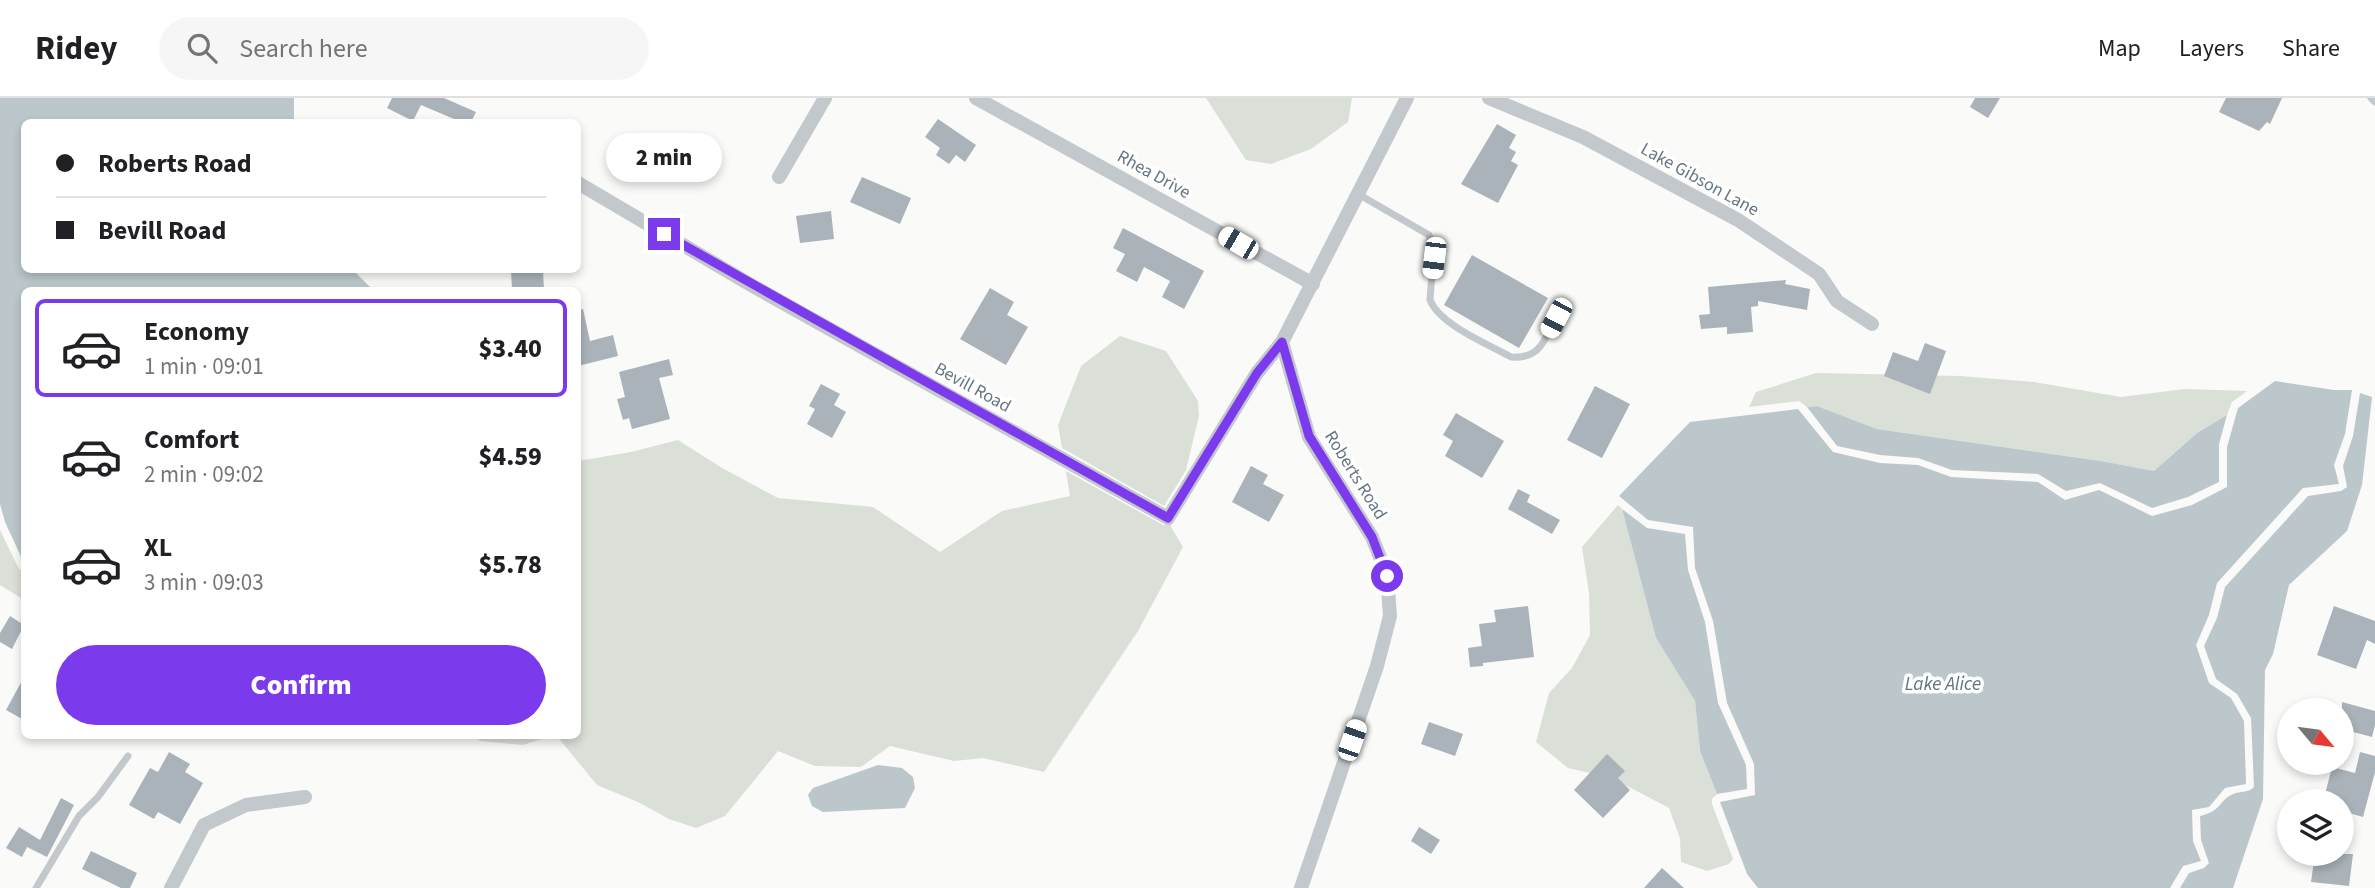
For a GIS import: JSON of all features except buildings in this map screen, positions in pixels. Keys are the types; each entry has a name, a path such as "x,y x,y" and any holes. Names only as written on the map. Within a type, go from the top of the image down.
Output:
{"street":[{"path":"779,177 825,98"},
{"name":"Rhea Drive","path":"976,98 1313,284"},
{"path":"1282,342 1406,98"},
{"name":"Lake Gibson Lane","path":"1489,98 1583,137 1738,220 1819,274 1837,301 1872,324"},
{"name":"Bevill Road","path":"581,185 751,285 1168,518 1257,373 1282,342"},
{"name":"Roberts Road","path":"1282,342 1309,436 1372,537 1387,576 1390,616 1377,666 1301,888"},
{"path":"171,888 204,825 246,805 305,797"}],"lane":[{"path":"2371,98 2375,102"},
{"path":"1358,194 1429,235 1434,248 1430,300 1446,320 1511,357 1521,357 1529,356 1540,348 1556,318"},
{"path":"36,888 79,816 98,797 128,756"}],"shaded area":[{"path":"1206,98 1352,98 1348,122 1311,149 1271,164 1246,160"},
{"path":"1120,336 1166,351 1198,401 1199,416 1186,470 1164,506 1062,448 1058,425 1081,366"},
{"path":"1816,373 1960,376 2034,382 2121,397 2185,389 2247,391 2232,402 2227,415 2197,433 2154,471 1877,429 1817,406 1807,407 1799,401 1749,407 1756,392"},
{"path":"678,440 722,468 778,498 873,507 940,552 1002,511 1070,496 1066,471 1163,525 1172,524 1171,527 1183,547 1138,631 1044,772 983,758 954,761 890,746 861,767 815,766 778,751 725,816 696,828 669,819 638,802 597,785 559,739 581,739 581,460"},
{"path":"1618,505 1622,509 1656,638 1695,701 1700,751 1717,794 1712,799 1712,804 1733,859 1729,864 1707,871 1681,862 1680,838 1669,808 1612,778 1568,768 1536,742 1549,693 1572,668 1590,635 1589,593 1582,547"},
{"path":"0,530 21,570 21,598 0,585"},
{"path":"478,739 542,739 523,745"}],"water":[{"path":"0,98 294,98 294,119 21,119 21,273 356,273 370,287 21,287 21,557 0,504"},
{"name":"Lake Alice","path":"2275,381 2352,390 2345,434 2334,465 2339,484 2303,488 2217,583 2209,615 2196,645 2209,683 2231,698 2244,721 2246,784 2225,788 2209,807 2192,810 2193,841 2201,861 2183,866 2170,888 1758,888 1747,874 1720,802 1755,795 1754,764 1727,703 1713,621 1695,568 1693,527 1648,520 1619,496 1690,422 1798,409 1833,452 1880,463 1918,465 1951,477 2038,482 2065,500 2099,490 2152,516 2192,505 2227,487 2227,447 2238,408"},
{"path":"2360,393 2372,397 2362,485 2347,531 2289,585 2273,654 2265,670 2263,799 2233,888 2180,888 2189,873 2204,868 2209,863 2201,840 2200,816 2212,811 2233,794 2254,787 2251,718 2237,694 2216,679 2204,646 2217,618 2225,587 2308,496 2341,491 2347,487 2343,466 2353,436"},
{"path":"1817,406 1877,429 2154,471 2197,433 2227,415 2219,444 2219,482 2188,497 2152,508 2100,483 2066,491 2038,474 1952,470 1918,458 1880,455 1837,446 1807,407"},
{"path":"1622,509 1647,528 1685,534 1688,570 1705,622 1718,703 1746,765 1747,789 1717,794 1700,751 1695,701 1656,638"},
{"path":"878,765 902,768 913,777 915,788 905,808 823,812 812,806 808,795 813,788"}],"route":[{"path":"664,234 1168,518 1257,373 1282,342 1309,436 1372,537 1387,576"}]}
